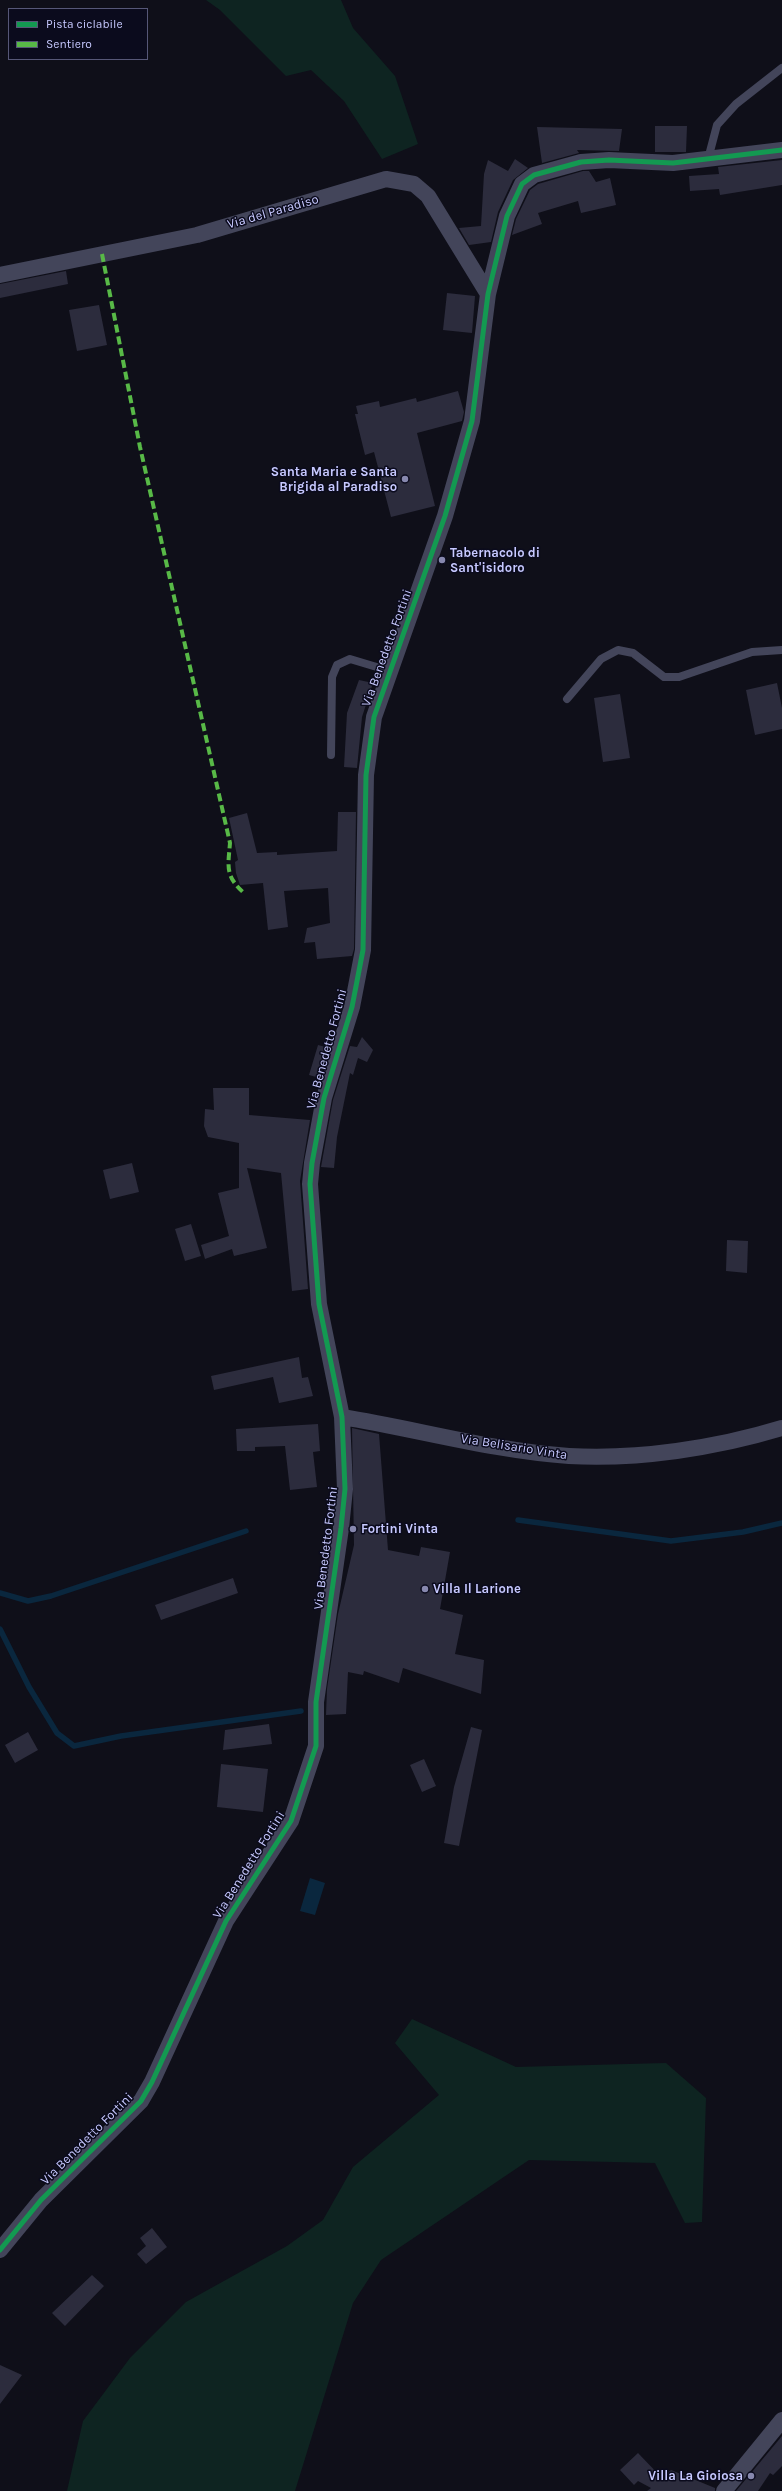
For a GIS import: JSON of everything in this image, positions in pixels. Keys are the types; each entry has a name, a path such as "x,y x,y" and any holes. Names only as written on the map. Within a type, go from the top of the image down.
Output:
{"street":[{"name":"Via Benedetto Fortini","path":"0,2250 41,2200 141,2101 152,2082 226,1921 291,1821 316,1746 316,1702 337,1559 345,1489 342,1417 319,1304 310,1184 324,1098 352,1007 363,950 366,775 374,717 445,516 472,421 488,294 507,216 522,184 534,175 581,162 609,160 672,163 782,150"},
{"name":"Via del Paradiso","path":"0,275 197,235 386,179 414,184 428,196 488,294"},
{"name":"Via Belisario Vinta","path":"342,1417 528,1451 569,1456 613,1456 669,1452 782,1428"},
{"path":"724,2491 782,2420"}],"lane":[{"path":"708,159 717,125 736,104 782,68"},
{"path":"567,699 601,659 618,650 633,653 664,677 679,677 752,652 782,650"},
{"path":"331,755 332,677 337,665 350,659 390,671"}],"green space":[{"path":"206,0 341,0 353,28 395,76 418,144 382,159 344,101 311,70 286,76 220,10"},
{"path":"412,2019 516,2067 666,2063 706,2098 702,2222 685,2223 655,2163 529,2160 381,2260 353,2303 295,2491 67,2491 83,2421 130,2358 186,2302 287,2246 323,2220 353,2167 439,2095 395,2043"}],"water":[{"path":"310,1878 325,1883 315,1915 300,1911"}],"building":[{"path":"655,126 687,126 686,152 655,152"},
{"path":"537,127 622,129 619,151 577,150 579,153 542,163"},
{"path":"515,159 528,168 513,180 498,212 491,242 469,245 459,228 481,226 484,174 488,160 508,171"},
{"path":"782,160 782,185 720,195 719,189 690,191 689,176 719,174 718,167"},
{"path":"583,171 589,171 596,182 610,178 616,205 581,213 578,201 538,213 542,224 512,235 516,219 530,190 538,184"},
{"path":"66,271 68,284 0,298 0,284"},
{"path":"447,293 475,296 472,333 443,330"},
{"path":"99,305 107,345 77,351 69,310"},
{"name":"Santa Maria e Santa Brigida al Paradiso","path":"458,391 464,412 462,421 417,433 435,506 391,517 374,452 365,455 355,414 358,414 356,406 379,401 380,407 416,398 417,402"},
{"path":"359,680 373,683 362,717 357,768 344,767 347,713"},
{"path":"777,683 782,708 782,729 755,735 746,690"},
{"path":"620,694 630,758 603,762 594,698"},
{"path":"338,812 356,812 354,949 352,956 317,959 315,942 304,943 307,928 330,923 328,888 284,891 288,927 268,930 263,883 240,885 236,873 235,862 238,860 229,818 247,813 257,853 277,852 277,855 337,851"},
{"path":"362,1037 373,1050 367,1062 358,1058 353,1075 350,1073 337,1137 334,1168 321,1167 333,1100 350,1046 357,1047"},
{"path":"318,1045 329,1048 320,1078 309,1075"},
{"path":"213,1088 249,1088 249,1115 310,1120 300,1181 308,1289 292,1291 281,1173 247,1168 267,1248 234,1256 232,1249 205,1259 201,1245 229,1236 218,1193 239,1188 239,1143 208,1137 204,1126 205,1109 214,1110"},
{"path":"132,1163 139,1192 110,1199 103,1170"},
{"path":"191,1224 201,1256 185,1261 175,1229"},
{"path":"727,1240 748,1241 747,1273 726,1271"},
{"path":"299,1357 302,1378 308,1377 313,1396 279,1403 273,1377 214,1390 211,1376"},
{"path":"318,1424 320,1451 313,1452 317,1487 290,1490 285,1446 255,1447 255,1451 237,1451 236,1429"},
{"path":"352,1428 379,1434 388,1550 419,1556 421,1547 450,1552 440,1609 463,1615 455,1654 484,1660 481,1694 403,1668 399,1683 364,1671 363,1675 348,1672 346,1714 326,1715 327,1689 338,1614 354,1545"},
{"path":"233,1578 238,1593 161,1620 155,1605"},
{"path":"269,1724 272,1744 223,1750 225,1730"},
{"path":"471,1727 482,1730 459,1846 444,1843 454,1787"},
{"path":"28,1732 38,1750 15,1763 5,1745"},
{"path":"424,1759 436,1786 422,1792 410,1765"},
{"path":"221,1764 268,1769 263,1812 217,1807"},
{"path":"152,2228 167,2247 146,2264 137,2254 146,2246 140,2238"},
{"path":"92,2275 104,2286 65,2326 52,2313"},
{"path":"0,2365 22,2375 0,2404"},
{"path":"782,2436 782,2466 773,2475 770,2473 758,2491 736,2491"},
{"path":"638,2453 662,2478 671,2470 715,2488 715,2491 647,2491 651,2488 638,2481 634,2485 620,2470"}],"waterway":[{"path":"518,1520 671,1541 743,1532 782,1523"},
{"path":"0,1593 28,1601 51,1596 246,1531"},
{"path":"0,1629 29,1687 57,1733 74,1746 121,1736 301,1711"}],"marked path":[{"path":"102,254 140,447 230,843 229,871 238,887 244,893"}],"cycle path":[{"path":"0,2250 41,2200 141,2101 152,2082 226,1921 291,1821 316,1746 316,1702 341,1528 345,1489 342,1417 319,1304 310,1184 312,1163 324,1098 352,1007 363,950 366,775 374,717 445,516 472,421 488,294 507,216 522,184 534,175 581,162 609,160 673,163 782,150"}],"place":[{"name":"Santa Maria e Santa Brigida al Paradiso","path":"405,479"},
{"name":"Tabernacolo di Sant'isidoro","path":"442,560"},
{"name":"Fortini Vinta","path":"353,1529"},
{"name":"Villa Il Larione","path":"425,1589"},
{"name":"Villa La Gioiosa","path":"751,2476"}]}
